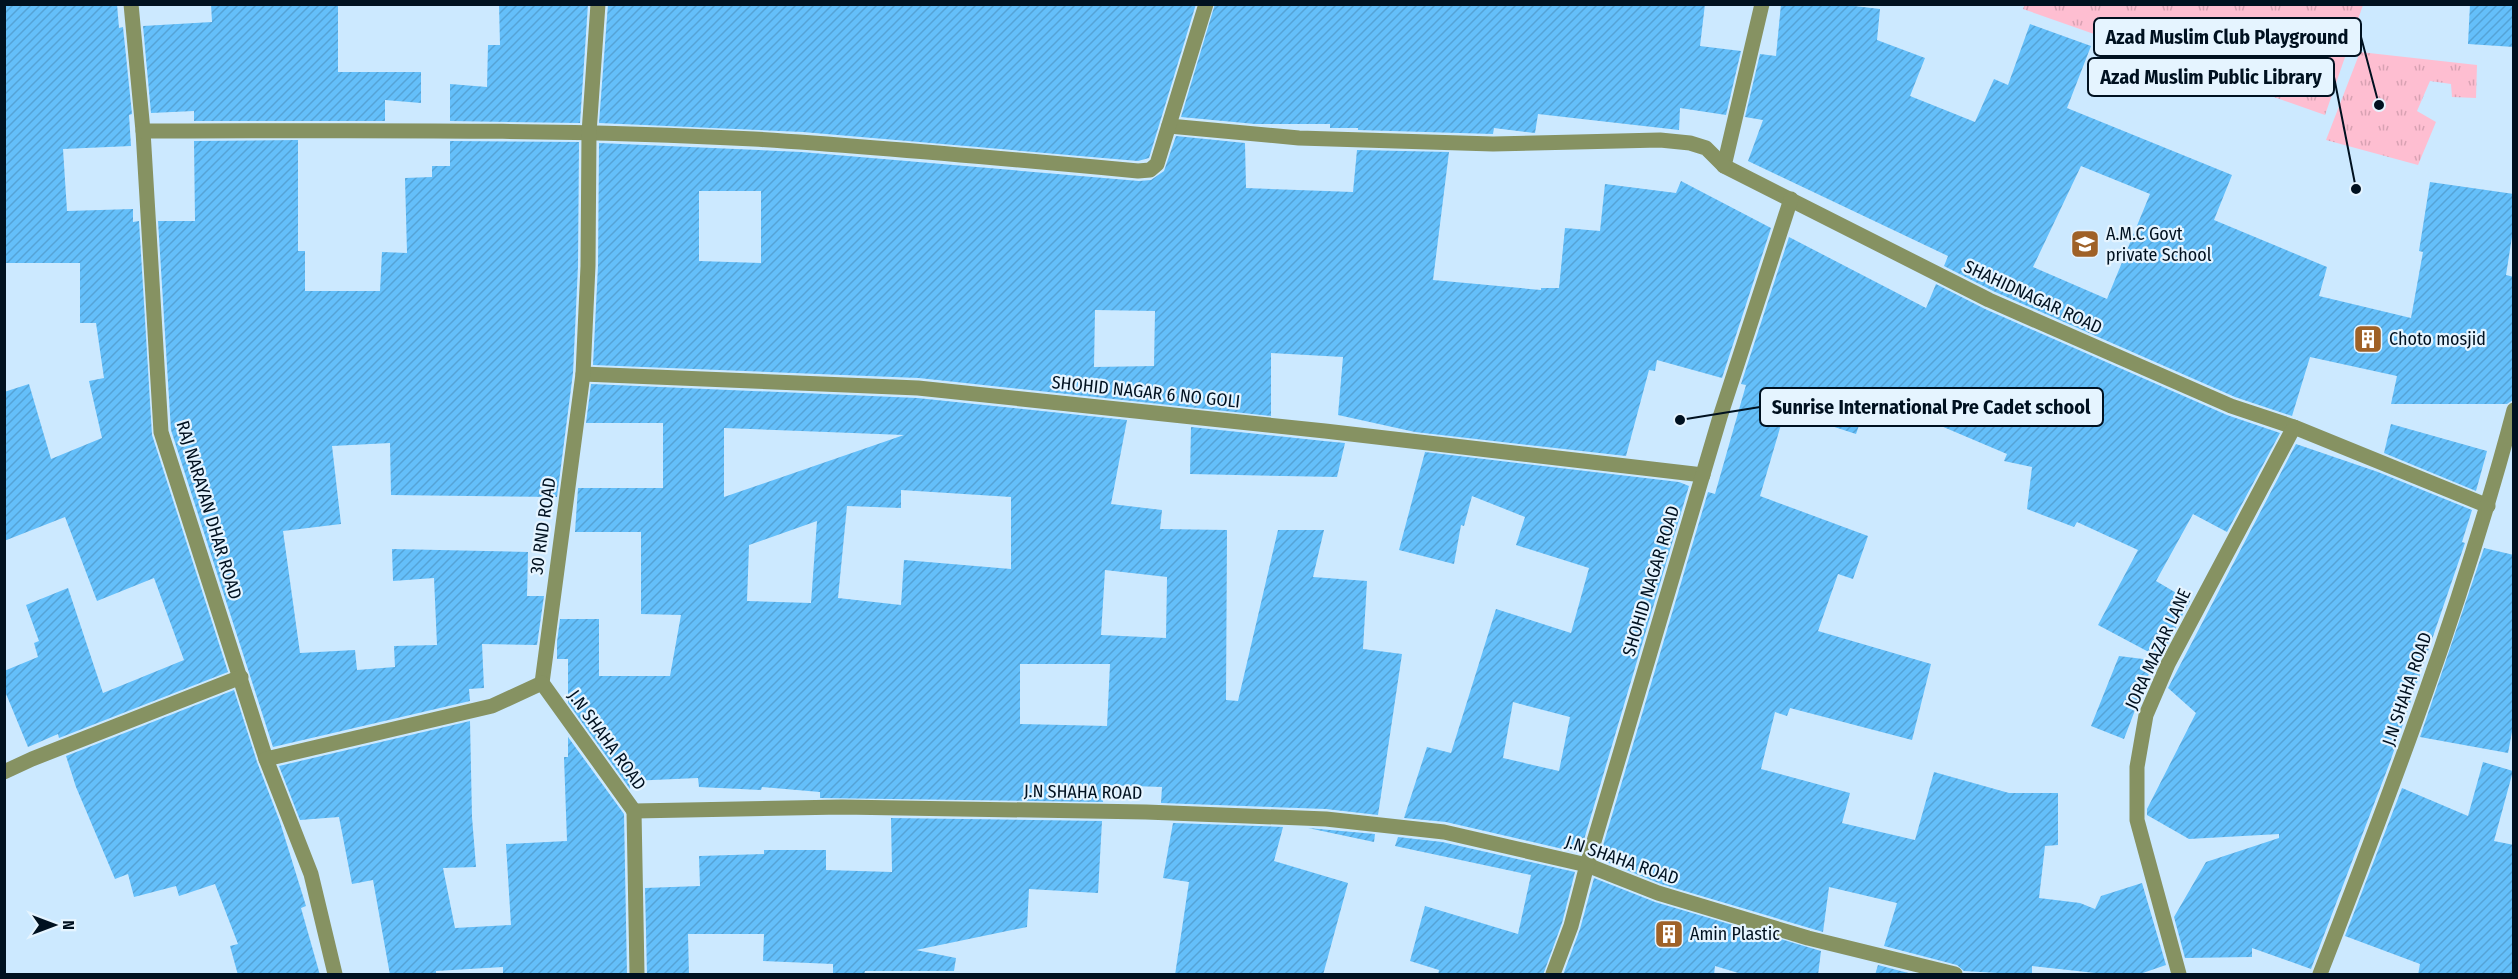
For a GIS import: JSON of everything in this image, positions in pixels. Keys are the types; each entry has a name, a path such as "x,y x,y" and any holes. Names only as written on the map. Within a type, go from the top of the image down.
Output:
{"street":[{"name":"RAJ NARAYAN DHAR ROAD","path":"131,4 144,132 161,432 266,759 311,874 335,975"},
{"name":"30 RND ROAD","path":"542,683 583,374 588,266 589,133 598,4"},
{"path":"144,132 589,133 753,139 980,156 1138,171 1150,170 1157,164 1206,4"},
{"path":"1724,166 1762,4"},
{"name":"SHAHIDNAGAR ROAD","path":"1169,126 1299,138 1470,143 1660,140 1690,143 1706,148 1724,166 1989,300 2231,406 2294,427 2488,507"},
{"name":"SHOHID NAGAR ROAD","path":"1553,975 1571,926 1703,475 1791,199"},
{"name":"SHOHID NAGAR 6 NO GOLI","path":"583,374 918,388 1325,431 1703,475"},
{"name":"J.N SHAHA ROAD","path":"2320,975 2410,741 2488,507 2514,410"},
{"name":"JORA MAZAR LANE","path":"2179,975 2137,820 2137,767 2146,714 2168,664 2294,427"},
{"path":"4,772 241,677"},
{"name":"J.N SHAHA ROAD","path":"266,759 492,706 542,683 634,811 842,807 1146,812 1326,819 1444,832 1587,865 1669,897 1808,938 1955,975"},
{"path":"634,811 637,975"}],"green space":[{"path":"2025,4 2363,5 2325,115 2023,9"},
{"path":"2360,52 2477,65 2476,98 2452,97 2451,84 2430,81 2417,111 2436,122 2418,165 2326,140"}],"building":[{"path":"4,4 117,4 119,28 123,27 132,114 129,115 131,146 63,149 67,211 133,209 133,222 139,221 152,435 228,672 59,738 58,734 28,747 4,689 4,671 38,657 34,643 39,641 26,605 68,588 103,693 184,660 154,578 97,601 65,517 4,541 4,392 29,384 51,459 102,438 89,381 104,378 96,323 80,323 80,263 4,263"},
{"path":"211,4 338,4 338,72 421,72 421,103 385,100 385,121 194,121 194,111 151,113 143,26 212,22"},
{"path":"499,4 588,4 580,123 450,121 450,84 487,87 488,45 500,45"},
{"path":"608,4 1196,4 1149,158 1138,161 803,132 599,123"},
{"path":"1215,4 1705,4 1700,46 1741,51 1726,115 1680,108 1679,130 1538,114 1535,133 1494,128 1493,134 1358,130 1358,128 1330,128 1330,124 1255,124 1181,117"},
{"path":"1781,4 1837,4 1880,9 1877,40 1925,58 1910,96 1975,122 1994,79 2008,85 2030,24 2091,46 2067,108 2232,175 2214,220 2327,267 2319,296 2411,318 2423,252 2419,251 2430,182 2514,194 2514,224 2506,275 2514,277 2513,400 2507,404 2391,404 2397,376 2310,357 2292,416 2235,397 1993,291 1944,266 1948,256 1748,161 1763,120 1745,117 1760,54 1776,56","holes":["2081,166 2150,194 2107,299 2033,267"]},
{"path":"2470,4 2514,6 2514,47 2468,44"},
{"path":"1176,136 1245,143 1246,188 1353,192 1357,150 1449,152 1433,280 1541,290 1541,288 1559,288 1565,228 1600,231 1605,184 1676,193 1681,181 1771,228 1722,378 1657,360 1655,371 1649,370 1626,456 1415,432 1338,415 1343,357 1271,353 1271,416 919,378 593,365 598,266 599,143 801,152 1139,181 1151,180 1164,171","holes":["699,191 761,191 761,263 699,261","1095,310 1155,311 1154,366 1094,367"]},
{"path":"298,140 298,251 305,251 305,291 380,291 382,252 407,253 405,178 432,177 432,166 450,166 450,141 579,142 578,266 573,373 557,497 391,495 390,443 332,446 341,524 283,531 300,653 355,650 357,670 395,667 394,646 437,645 434,578 393,581 392,549 528,552 527,596 544,596 537,645 482,644 484,688 469,689 470,701 273,747 171,430 158,221 195,221 194,141"},
{"path":"1789,237 1926,308 1936,284 1985,309 2227,415 2280,433 2227,532 2193,514 2156,581 2190,601 2160,658 2098,625 2138,550 2077,522 2074,527 2027,509 2032,467 2004,461 2007,454 1875,398 1870,410 1865,408 1856,434 1785,411 1760,496 1868,536 1853,579 1838,574 1818,631 1931,664 1912,740 1790,708 1787,716 1775,712 1761,769 1850,793 1842,823 1915,840 1934,772 2009,793 2058,793 2058,845 2045,846 2039,898 2080,903 2095,909 2101,896 2142,883 2166,965 2137,975 2113,975 2032,966 2032,975 1964,971 1957,965 1884,946 1897,903 1829,887 1823,932 1661,884 1599,859 1708,492 1715,494 1746,385 1741,384"},
{"path":"591,384 917,398 1127,420 1111,504 1162,510 1160,529 1227,530 1226,700 1238,701 1278,530 1324,530 1313,577 1367,581 1363,649 1402,654 1378,815 1326,809 1161,803 1162,787 1104,785 1103,802 820,798 820,792 762,787 761,790 699,787 698,778 630,781 630,789 568,703 568,659 557,659 557,642 560,619 599,619 599,676 670,676 681,615 641,614 641,532 575,532 578,488 663,488 663,423 586,423","holes":["724,428 904,435 724,497","901,490 1011,497 1011,569 904,560 901,605 838,598 847,506 901,508","817,521 811,603 747,601 749,545","1105,570 1167,577 1166,638 1101,635","1020,664 1110,664 1107,726 1020,724"]},
{"path":"2391,424 2487,451 2476,491 2384,453"},
{"path":"1191,427 1345,443 1337,477 1190,474"},
{"path":"2296,444 2378,472 2472,510 2462,542 2465,543 2390,762 2311,969 2252,948 2252,957 2185,958 2174,917 2206,862 2279,838 2279,834 2189,839 2147,815 2147,809 2196,713 2168,688"},
{"path":"1425,452 1679,482 1689,486 1580,853 1446,822 1404,818 1427,747 1451,753 1496,609 1571,633 1589,568 1516,545 1525,517 1472,496 1464,526 1461,525 1454,564 1399,550","holes":["1513,702 1570,717 1559,771 1503,758"]},
{"path":"2484,548 2514,555 2514,721 2508,753 2420,737"},
{"path":"2119,656 2159,661 2153,674 2150,671 2124,739 2091,726"},
{"path":"234,690 257,762 280,822 306,906 301,908 320,975 238,975 230,946 238,944 215,884 179,896 176,886 134,897 128,874 115,879 76,787 66,756"},
{"path":"470,721 472,817 476,867 443,868 455,928 511,925 506,844 567,841 564,757 568,757 568,737 624,814 627,975 503,975 503,967 436,971 436,975 390,975 373,880 352,884 339,817 300,820 279,766"},
{"path":"2483,762 2513,771 2494,841 2514,845 2514,975 2418,975 2420,964 2345,936 2402,788 2468,816"},
{"path":"891,818 1102,821 1098,893 1029,889 1027,927 916,950 956,958 954,971 865,971 864,975 833,975 833,964 763,961 764,934 688,934 689,975 647,975 645,888 700,886 699,856 764,854 764,850 826,850 826,870 892,872"},
{"path":"1173,823 1283,827 1274,861 1348,883 1323,975 1175,975 1189,882 1163,878"},
{"path":"1308,828 1375,834 1374,842"},
{"path":"1398,837 1442,842 1575,872 1562,923 1543,975 1438,975 1439,970 1410,961 1425,906 1518,934 1531,875 1395,846"},
{"path":"1594,878 1655,902 1821,951 1818,975 1745,975 1715,966 1714,975 1563,975 1580,929"},
{"path":"1878,965 1916,975 1875,975"}],"place":[{"name":"Azad Muslim Club Playground","path":"2379,105"},
{"name":"Azad Muslim Public Library","path":"2356,189"},
{"name":"A.M.C Govt private School","path":"2085,244"},
{"name":"Choto mosjid","path":"2368,339"},
{"name":"Sunrise International Pre Cadet school","path":"1680,420"},
{"name":"Amin Plastic","path":"1669,934"}]}
